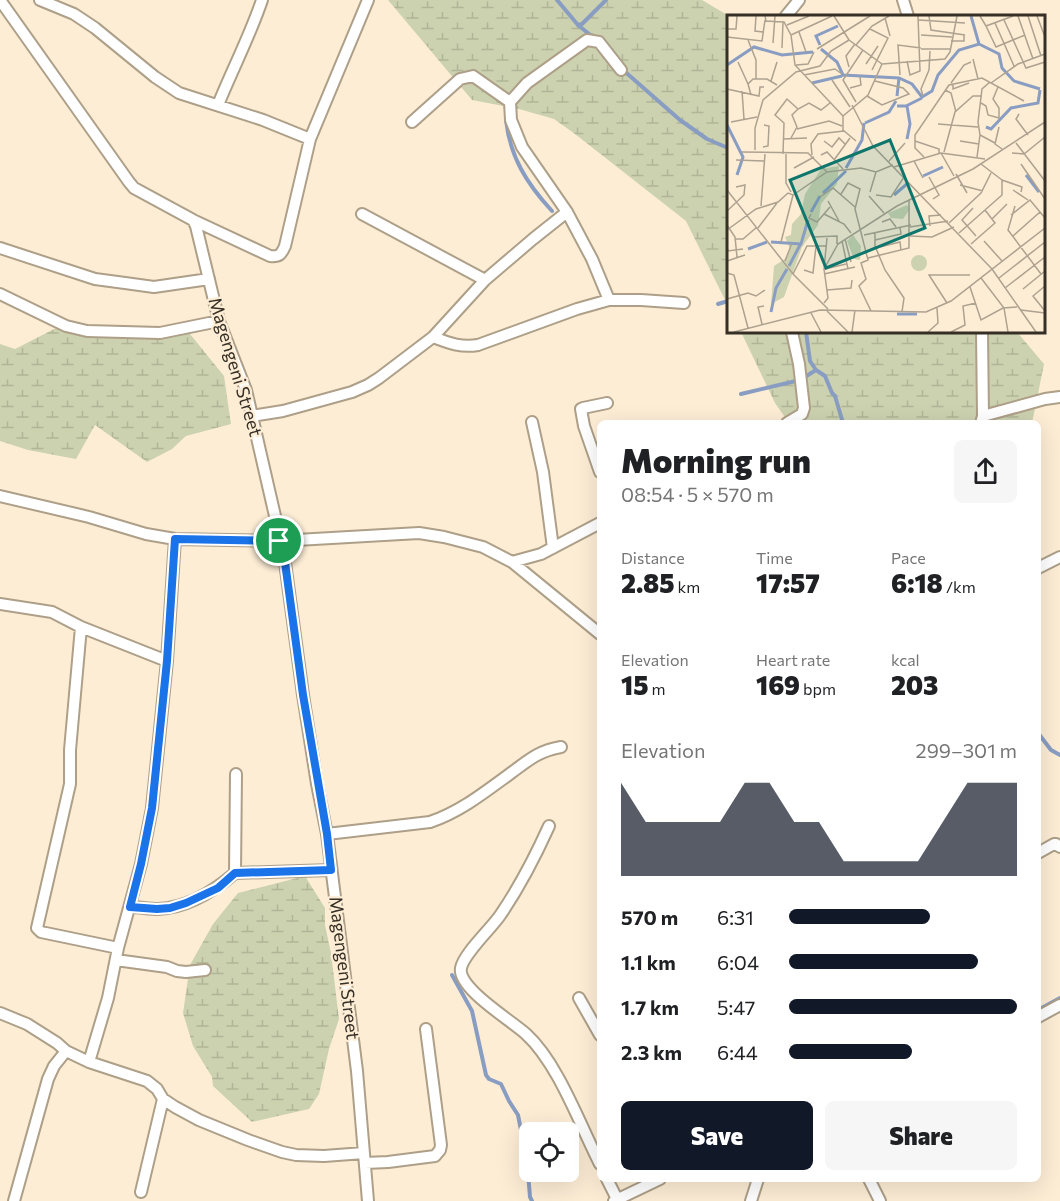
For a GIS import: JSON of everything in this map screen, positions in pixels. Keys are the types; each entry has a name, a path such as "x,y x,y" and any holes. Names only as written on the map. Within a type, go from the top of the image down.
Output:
{"street":[{"path":"0,0 134,188 193,220 270,256 278,257 285,246 310,139 368,0"},
{"path":"40,0 74,14 95,28 155,77 179,93 263,120 310,139"},
{"path":"218,105 262,0"},
{"path":"787,15 799,0"},
{"path":"903,0 908,15"},
{"path":"609,300 592,260 567,212 522,147 511,120 510,102 527,83 587,40 598,42 621,70"},
{"path":"412,122 460,79 467,76 473,76 510,102"},
{"path":"252,416 283,411 352,392 368,385 433,337 485,280 567,212"},
{"path":"362,214 485,280"},
{"name":"Magengeni Street","path":"193,220 198,232 219,321 246,390 284,555 311,749 327,834 354,1050 368,1201"},
{"path":"0,248 95,279 125,284 154,287 209,279"},
{"path":"0,294 66,326 87,331 160,333 219,321"},
{"path":"433,337 456,346 466,347 478,345 609,300 684,303"},
{"path":"792,333 804,408 802,414 792,420"},
{"path":"982,333 982,420 1045,399 1060,397"},
{"path":"597,463 584,426 581,409 607,403"},
{"path":"532,422 543,472 553,548"},
{"path":"0,496 89,517 146,534 175,539 279,541 418,533 444,537 483,547 512,562 597,632"},
{"path":"512,562 541,554 597,524"},
{"path":"89,1062 108,998 118,948 141,864 152,808 167,661 175,539"},
{"path":"1041,566 1060,557"},
{"path":"0,604 52,612 81,627 167,661"},
{"path":"81,627 70,750 70,784 37,928 41,932 118,948"},
{"path":"327,834 439,819 457,811 534,756 549,749 561,747"},
{"path":"235,873 236,774"},
{"path":"549,826 521,884 500,917 467,956 460,969 462,979 471,990 528,1035 540,1050 558,1077 597,1158"},
{"path":"1041,851 1054,844 1060,847"},
{"path":"130,907 157,909 186,903 218,888 235,873 331,870"},
{"path":"116,960 167,967 177,971 205,970"},
{"path":"579,998 597,1030"},
{"path":"1041,1015 1060,1005"},
{"path":"0,1013 27,1024 66,1051 89,1062 147,1081 157,1089 163,1099 200,1120 248,1140 296,1155 364,1158 388,1162 435,1156 441,1150 426,1029"},
{"path":"14,1201 48,1079 54,1066 66,1051"},
{"path":"141,1192 163,1099"},
{"path":"608,1182 615,1200 654,1182"},
{"path":"752,1201 758,1182"},
{"path":"870,1182 880,1201"}],"green space":[{"path":"388,0 702,0 727,15 727,304 686,221 554,119 519,109 472,100"},
{"path":"58,327 131,333 190,334 224,376 231,424 186,436 172,449 147,462 95,425 76,459 28,450 0,441 0,344 15,349"},
{"path":"741,333 1018,333 1044,364 1033,420 787,420 775,403"},
{"path":"305,876 325,908 325,925 331,953 339,1019 329,1049 319,1094 309,1109 252,1122 213,1086 212,1077 193,1046 183,1013 190,965 213,924 238,893"}],"waterway":[{"path":"557,0 578,25 594,38"},
{"path":"578,25 582,24 606,0"},
{"path":"623,70 680,120 707,139 727,148"},
{"path":"506,120 511,146 521,169 535,191 552,211"},
{"path":"718,304 727,301"},
{"path":"806,333 810,361 816,370 825,376 835,396 842,420"},
{"path":"741,394 800,380 816,370"},
{"path":"1041,737 1051,750 1060,755"},
{"path":"452,975 472,1011 486,1075 489,1079 501,1084 518,1115 532,1201"},
{"path":"1041,1008 1060,998"}],"route":[{"path":"175,539 279,541 284,555 311,749 327,834 331,870 235,873 218,888 186,903 157,909 130,907 152,808 167,661 175,539"}]}
